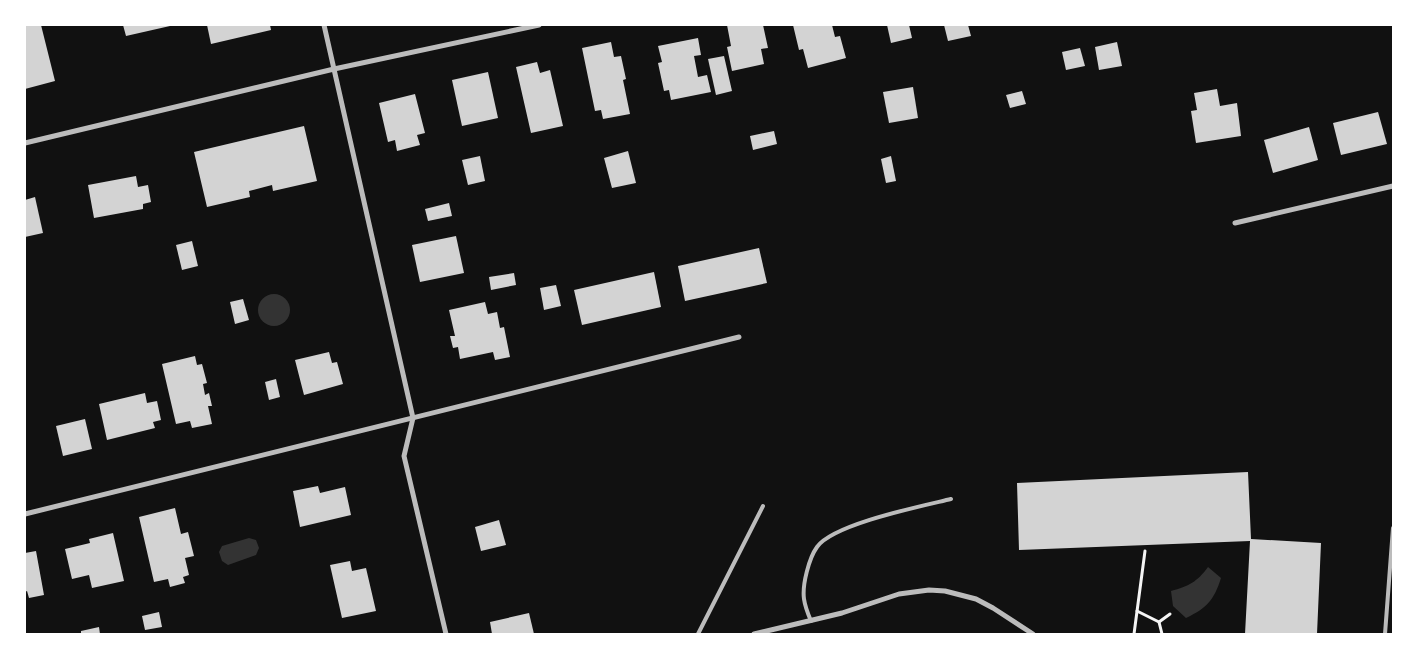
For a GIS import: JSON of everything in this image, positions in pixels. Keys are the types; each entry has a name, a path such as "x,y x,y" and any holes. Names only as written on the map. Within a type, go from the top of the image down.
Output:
{"street":[{"path":"324,25 413,418 404,456 446,634"},
{"path":"25,143 334,69 539,25"},
{"path":"1235,223 1393,186"},
{"path":"25,514 738,337"},
{"path":"754,634 842,613 899,594 929,590 944,591 976,599 994,608 1034,634"}],"lane":[{"path":"810,621 804,598 808,567 817,546 832,535 859,522 951,499"},
{"path":"698,634 763,506"},
{"path":"1385,634 1393,528"}],"path":[{"path":"1134,634 1145,552"},
{"path":"1137,610 1158,622 1162,634"},
{"path":"1158,622 1170,614"}],"shaded area":[{"path":"274,294 280,295 285,299 289,304 289,316 285,321 280,325 274,326 268,325 263,321 259,316 258,310 259,304 263,299 268,295"},
{"path":"249,538 256,540 259,548 256,555 228,565 222,561 219,552 222,546"},
{"path":"1208,567 1221,578 1218,586 1212,598 1204,607 1186,618 1173,606 1171,591 1192,583"}],"building":[{"path":"25,25 41,25 55,81 25,89"},
{"path":"123,25 169,25 170,26 126,36"},
{"path":"207,25 270,25 271,30 211,44"},
{"path":"727,25 763,25 768,48 761,49 764,64 732,71 727,47 731,46"},
{"path":"793,25 832,25 835,37 840,36 846,58 808,68 803,49 799,50"},
{"path":"887,25 909,25 912,38 891,43"},
{"path":"944,25 968,25 971,36 948,41"},
{"path":"698,38 701,55 694,56 698,77 707,75 711,92 671,100 669,90 664,91 658,63 662,62 658,46"},
{"path":"611,42 614,57 621,56 626,79 623,80 630,114 603,119 601,110 595,111 582,48"},
{"path":"1117,42 1122,66 1099,70 1095,47"},
{"path":"1080,48 1085,66 1066,70 1062,52"},
{"path":"724,56 732,91 716,95 708,59"},
{"path":"537,62 540,73 550,70 563,126 531,133 516,67"},
{"path":"488,72 498,118 462,126 452,80"},
{"path":"913,87 918,118 889,123 883,92"},
{"path":"1217,89 1220,106 1237,103 1241,136 1196,143 1191,111 1197,110 1194,93"},
{"path":"1022,91 1026,104 1010,108 1006,95"},
{"path":"415,94 425,133 417,135 420,145 397,151 395,140 388,142 379,103"},
{"path":"1378,112 1387,144 1341,155 1333,123"},
{"path":"304,126 317,181 273,191 272,185 249,191 250,197 207,207 194,152"},
{"path":"1309,127 1318,160 1273,173 1264,140"},
{"path":"774,131 777,144 753,150 750,136"},
{"path":"628,151 636,183 612,188 604,158"},
{"path":"480,156 485,181 468,185 462,160"},
{"path":"891,156 896,181 886,183 881,159"},
{"path":"136,176 138,187 148,185 151,202 143,204 143,209 94,218 88,185"},
{"path":"35,197 43,233 25,237 25,200"},
{"path":"449,203 452,216 428,221 425,209"},
{"path":"456,236 464,273 420,282 412,245"},
{"path":"192,241 198,266 182,270 176,245"},
{"path":"759,248 767,283 685,301 678,266"},
{"path":"654,272 661,307 582,325 574,290"},
{"path":"514,273 516,285 491,290 489,277"},
{"path":"556,285 561,306 544,310 540,288"},
{"path":"243,299 249,320 235,324 230,302"},
{"path":"485,302 488,314 497,312 500,328 504,327 510,357 495,360 493,352 460,359 458,347 453,348 450,336 455,336 449,310"},
{"path":"329,352 332,363 337,362 343,384 304,395 295,360"},
{"path":"195,356 197,365 202,364 207,383 203,384 205,395 209,393 212,406 208,406 212,424 192,428 190,421 176,424 162,364"},
{"path":"276,379 280,397 269,400 265,382"},
{"path":"145,393 147,403 157,401 161,420 153,422 155,428 107,440 99,404"},
{"path":"85,419 92,449 63,456 56,426"},
{"path":"1248,472 1251,539 1321,543 1317,634 1245,634 1250,541 1019,550 1017,483"},
{"path":"318,486 320,493 345,487 351,515 300,527 293,491"},
{"path":"175,508 181,534 188,532 194,556 185,558 189,575 183,577 185,583 170,587 168,579 154,582 139,517"},
{"path":"499,520 506,545 481,551 475,527"},
{"path":"113,533 124,581 92,588 89,575 72,579 65,549 90,543 89,539"},
{"path":"36,551 44,595 29,598 27,591 25,592 25,553"},
{"path":"350,561 352,571 366,568 376,611 342,618 330,565"},
{"path":"159,612 162,627 145,630 142,616"},
{"path":"529,613 534,634 492,634 490,622"},
{"path":"99,627 100,634 81,634 81,631"}]}
